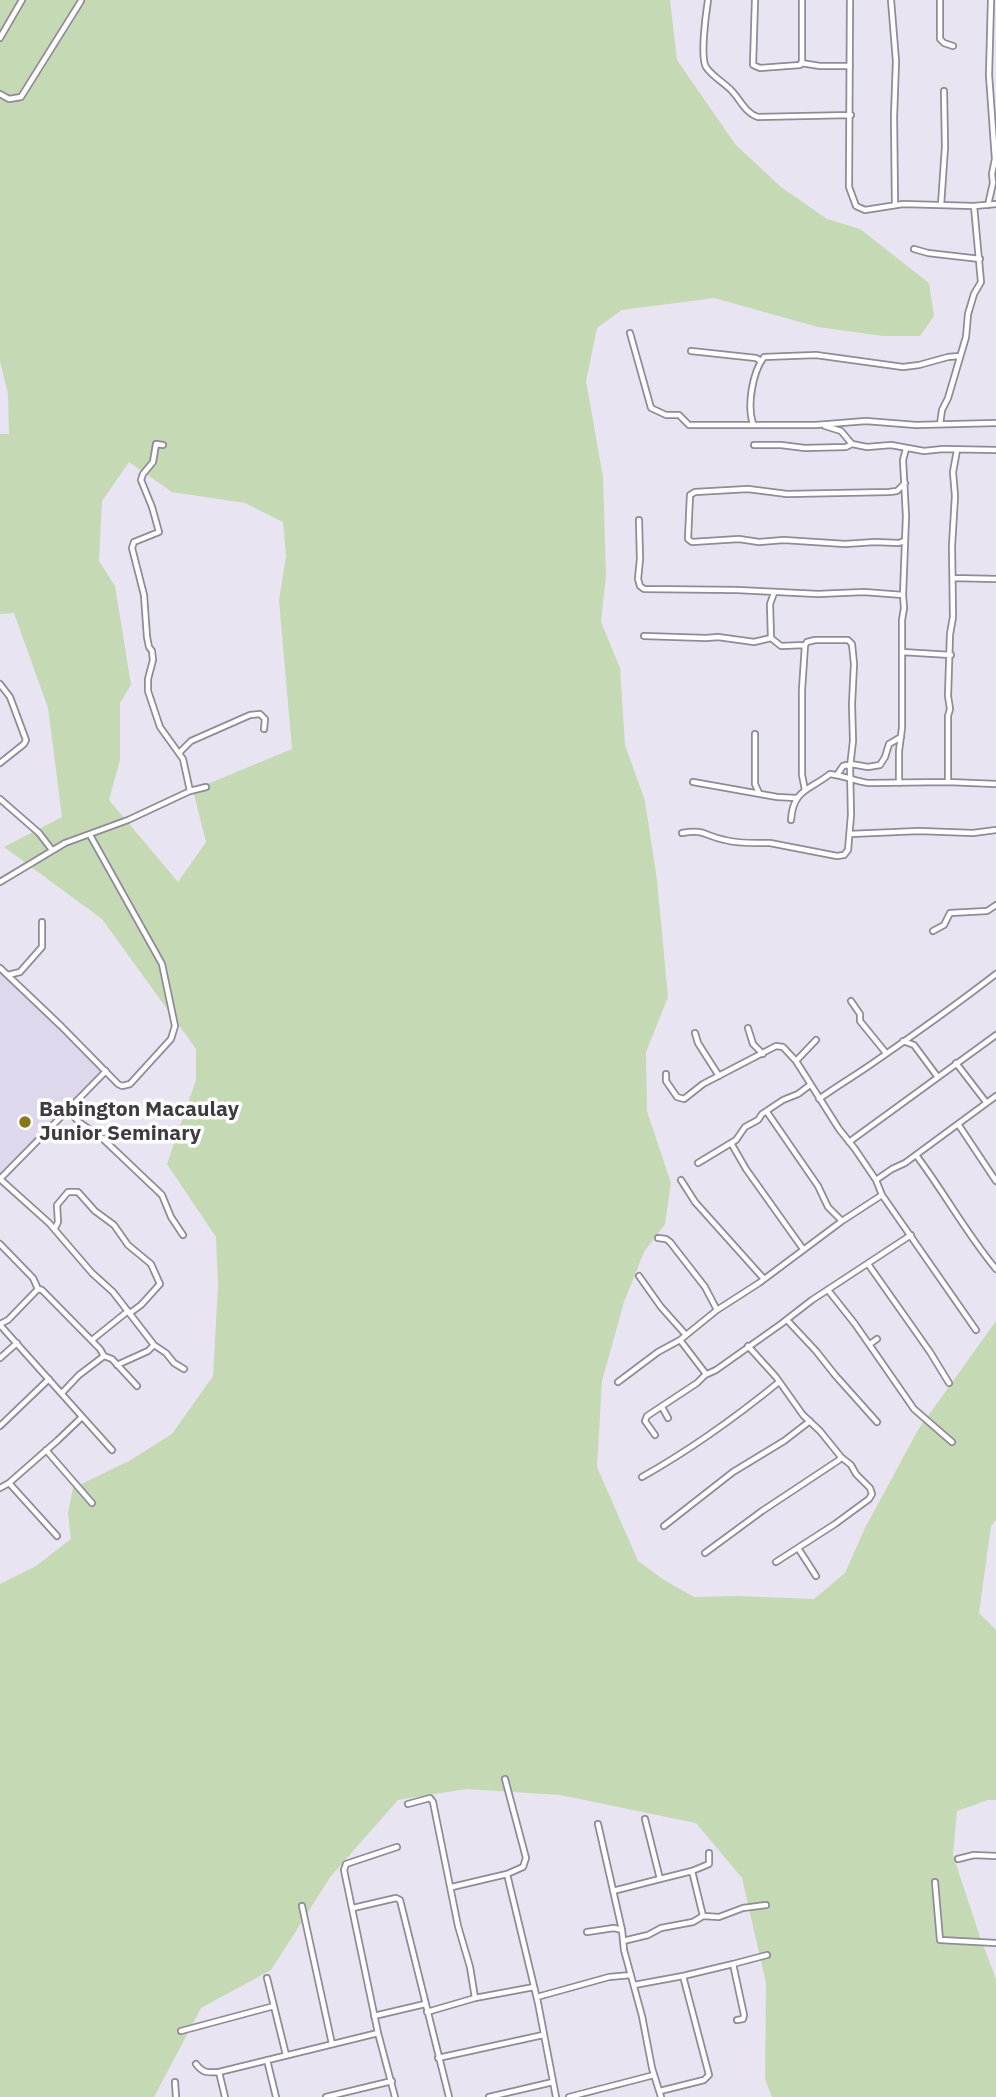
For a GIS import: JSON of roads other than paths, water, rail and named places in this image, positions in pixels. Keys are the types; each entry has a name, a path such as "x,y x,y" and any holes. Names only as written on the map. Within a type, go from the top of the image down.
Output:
{"street":[{"path":"0,38 22,0"},
{"path":"708,0 704,63 731,89 750,114 758,117 851,115"},
{"path":"755,0 753,65 761,68 801,63 850,66"},
{"path":"801,63 802,0"},
{"path":"850,0 849,187 854,204 865,210 895,205 996,204"},
{"path":"891,0 896,61 895,205"},
{"path":"940,0 940,39 953,46"},
{"path":"988,205 995,159 989,85 993,62 991,0"},
{"path":"0,94 9,99 21,97 81,1"},
{"path":"941,205 945,147 944,91"},
{"path":"940,424 942,410 967,335 968,314 981,282 975,206"},
{"path":"914,250 980,259"},
{"path":"630,333 651,408 660,413 679,415 686,423 693,425 834,426 866,421 916,425 996,423"},
{"path":"691,351 756,358 761,361"},
{"path":"753,424 751,403 755,377 761,361 766,356 816,355 903,367 959,356"},
{"path":"634,378 643,379"},
{"path":"834,426 852,444"},
{"path":"163,445 156,444 153,462 141,480 159,532 134,542 132,548 146,604 149,647 152,650 148,691 160,727 183,760 190,791"},
{"path":"754,445 806,448 846,447 852,444 867,447 891,445 915,450 996,450"},
{"path":"899,783 904,608 903,460 906,449"},
{"path":"903,460 915,450"},
{"path":"948,782 948,696 955,496 953,472 957,450"},
{"path":"902,542 845,544 739,539 692,542 688,539 689,497 695,492 752,489 787,494 897,491 905,483"},
{"path":"897,491 905,500"},
{"path":"639,520 638,579 642,589 818,594 864,592 903,595"},
{"path":"953,578 996,579"},
{"path":"682,833 700,831 725,840 770,844 841,856 848,850 853,741 852,645 848,640 815,640 805,645 781,646 771,638 770,604 774,593"},
{"path":"645,636 706,639 718,637 754,642 771,638"},
{"path":"805,645 802,775 806,787"},
{"path":"902,652 951,655"},
{"path":"0,684 10,697 26,740 0,764"},
{"path":"179,752 191,741 257,714 265,719 264,729"},
{"path":"755,734 754,784 760,794"},
{"path":"836,775 847,765 880,765 889,744 901,737"},
{"path":"790,820 796,798 806,787 824,780 828,775 869,783 996,784"},
{"path":"693,782 796,798"},
{"path":"0,882 52,850 190,791 206,787"},
{"path":"0,799 39,833 52,850"},
{"path":"850,834 919,831 973,833 996,830"},
{"path":"0,968 122,1086 130,1084 171,1039 175,1026 162,964 90,835"},
{"path":"933,931 944,925 952,912 987,911 996,905"},
{"path":"8,975 20,972 42,947 42,922"},
{"path":"819,1099 996,974"},
{"path":"850,1001 860,1014 860,1021 886,1053"},
{"path":"748,1028 753,1044 763,1054"},
{"path":"695,1033 698,1043 719,1076"},
{"path":"913,1034 914,1045 937,1076"},
{"path":"849,1142 996,1035"},
{"path":"796,1061 816,1040"},
{"path":"903,1041 914,1045"},
{"path":"666,1074 668,1083 681,1099 776,1046 788,1051 949,1294 960,1305 976,1330"},
{"path":"956,1063 986,1102"},
{"path":"106,1071 0,1179 55,1228 92,1273 113,1292 154,1345 184,1369"},
{"path":"698,1163 739,1138 745,1128 783,1100 810,1085"},
{"path":"876,1181 996,1097"},
{"path":"66,1109 102,1138 162,1195 171,1217 183,1235"},
{"path":"767,1112 818,1186 828,1207 842,1221"},
{"path":"958,1124 996,1181"},
{"path":"732,1143 751,1176 803,1249"},
{"path":"916,1155 996,1269"},
{"path":"681,1180 695,1202 764,1279"},
{"path":"55,1228 58,1222 57,1205 68,1192 78,1192 95,1211 114,1225 128,1245 151,1264 160,1284 141,1305 92,1340"},
{"path":"618,1382 839,1226 842,1221 883,1195"},
{"path":"655,1435 645,1419 812,1300 911,1235"},
{"path":"658,1238 670,1242 705,1287 717,1310"},
{"path":"0,1244 33,1278 38,1289 92,1340 104,1356 112,1359 138,1386"},
{"path":"868,1264 949,1383"},
{"path":"639,1276 653,1297 686,1335"},
{"path":"38,1289 8,1320 0,1324 112,1450"},
{"path":"828,1290 870,1344 914,1409 952,1442"},
{"path":"787,1320 877,1422"},
{"path":"870,1344 877,1339"},
{"path":"680,1340 706,1374"},
{"path":"0,1358 17,1343"},
{"path":"117,1365 148,1351 154,1345"},
{"path":"748,1346 872,1491 872,1496 835,1524 776,1562"},
{"path":"62,1393 79,1375 104,1356"},
{"path":"0,1426 49,1378"},
{"path":"642,1477 718,1429 779,1382"},
{"path":"662,1407 668,1418"},
{"path":"0,1488 9,1483 82,1417"},
{"path":"664,1527 733,1472 784,1441 810,1421"},
{"path":"46,1450 92,1503"},
{"path":"705,1553 841,1457"},
{"path":"9,1483 57,1536"},
{"path":"798,1548 816,1576"},
{"path":"452,1887 507,1874 523,1867 526,1858 505,1779"},
{"path":"408,1804 426,1798 433,1802 475,1998"},
{"path":"645,1819 660,1878"},
{"path":"598,1824 661,2097"},
{"path":"395,2097 374,2016 344,1870 346,1864 397,1847"},
{"path":"613,1891 692,1871 709,1864 709,1853"},
{"path":"958,1859 974,1855 996,1856"},
{"path":"692,1871 703,1916"},
{"path":"507,1874 537,1997 556,2097"},
{"path":"935,1882 940,1940 996,1943"},
{"path":"353,1908 400,1899 449,2097"},
{"path":"623,1941 648,1935 661,1928 688,1924 703,1916 719,1917 743,1908 766,1905"},
{"path":"302,1906 332,2044"},
{"path":"587,1932 614,1928 622,1930"},
{"path":"634,1985 767,1955"},
{"path":"733,1964 744,2015 743,2019 737,2020"},
{"path":"537,1997 608,1977 631,1975"},
{"path":"660,2091 705,2080 709,2076 683,1976"},
{"path":"267,1978 286,2055"},
{"path":"427,2012 475,1998 534,1987"},
{"path":"374,2016 425,2004"},
{"path":"181,2031 274,2006"},
{"path":"196,2064 207,2073 219,2073 378,2033"},
{"path":"438,2058 543,2035"},
{"path":"267,2060 276,2097"},
{"path":"219,2073 225,2097"},
{"path":"569,2097 654,2075"},
{"path":"326,2097 392,2081"},
{"path":"175,2082 176,2097"},
{"path":"489,2097 553,2082"}],"place":[{"name":"Babington Macaulay Junior Seminary","path":"25,1122"}]}
